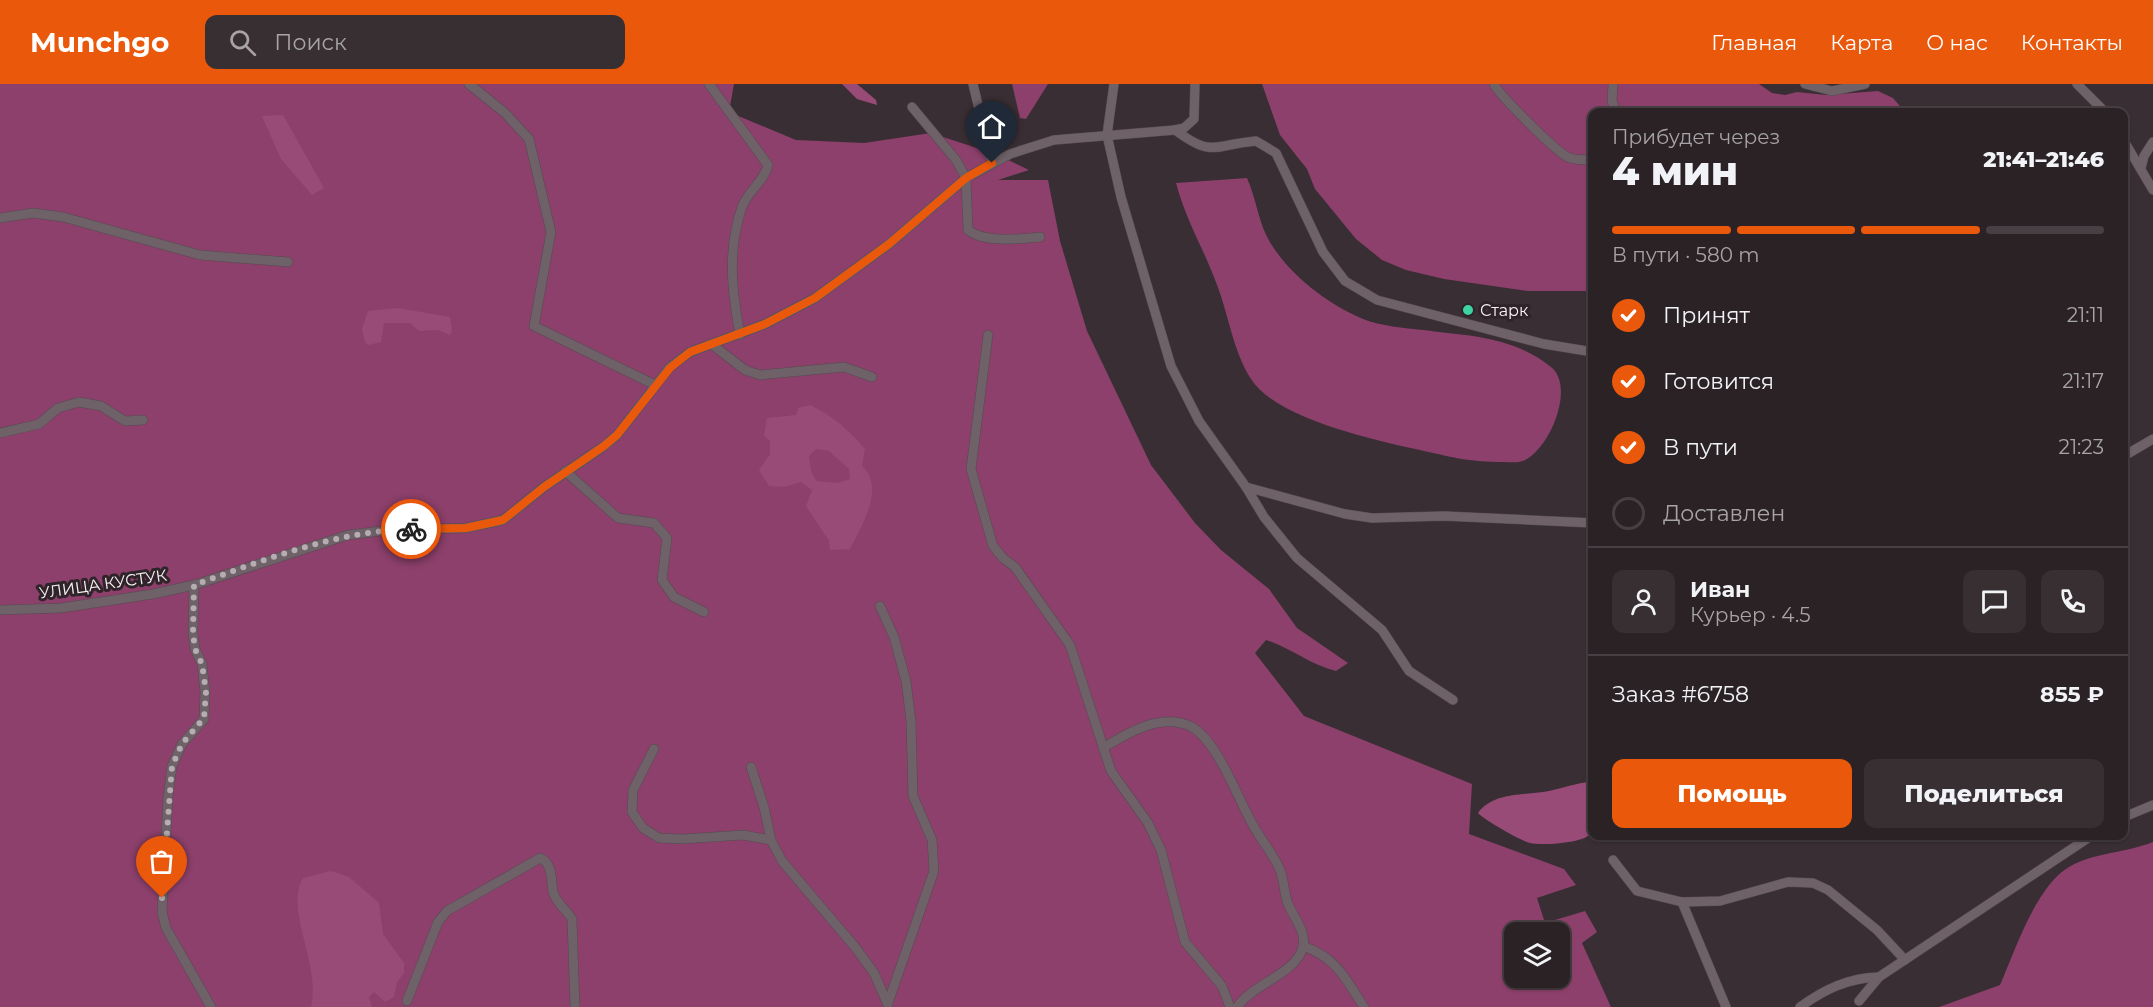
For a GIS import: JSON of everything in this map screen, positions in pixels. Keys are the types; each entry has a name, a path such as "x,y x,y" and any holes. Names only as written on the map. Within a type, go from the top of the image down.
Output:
{"street":[{"path":"469,84 505,112 529,139 551,232 534,326 655,385"},
{"path":"709,84 768,165 765,176 743,205 732,247 731,283 740,334"},
{"path":"973,84 992,163"},
{"path":"1114,84 1107,135 1121,197 1171,366 1200,421 1264,517 1297,558 1382,630 1409,671 1453,700"},
{"path":"1175,129 1184,128 1194,118 1195,84"},
{"path":"1494,84 1508,102 1556,150 1569,158 1588,159"},
{"path":"1613,84 1612,101 1615,108"},
{"path":"1805,84 1832,91 1865,84"},
{"path":"2077,84 2101,108"},
{"path":"912,107 956,160 966,178 968,230 973,234 1004,238 1040,237"},
{"path":"1175,129 1195,145 1208,149 1256,141 1276,153 1323,252 1345,281 1377,300 1544,344 1588,351"},
{"name":"УЛИЦА КУСТУК","path":"0,610 61,608 194,585 348,535 388,530 466,528 503,520 565,471 617,435 655,385 670,368 690,352 714,345 792,312 815,298 889,244 966,178 992,163 1054,140 1175,129"},
{"path":"2141,168 2144,156 2153,142"},
{"path":"2128,147 2153,190"},
{"path":"0,218 33,213 63,217 200,255 288,262"},
{"path":"988,335 971,469 993,546 1003,558 1016,567 1070,645 1111,771 1148,823 1161,850 1185,942 1222,986 1230,1007"},
{"path":"714,345 745,370 760,375 844,368 872,377"},
{"path":"0,433 39,424 58,408 79,402 101,406 125,421 144,420"},
{"path":"2128,454 2153,440"},
{"path":"565,471 618,518 654,523 667,538 662,580 674,597 704,612"},
{"path":"1246,487 1345,514 1372,518 1444,516 1588,523"},
{"path":"194,585 193,633 195,649 202,664 206,692 204,718 182,744 172,766 168,798 162,912 166,928 211,1007"},
{"path":"880,606 894,637 906,681 911,721 913,796 932,840 934,871 888,1005"},
{"path":"1103,748 1130,731 1146,726 1180,724 1197,731 1221,763 1251,822 1274,858 1291,910 1301,929 1303,946 1292,965 1254,988 1237,1007"},
{"path":"654,749 633,790 633,812 643,828 659,838 682,839 743,835 771,840"},
{"path":"751,767 764,807 771,840 782,861 828,913 874,973 888,1005"},
{"path":"2128,815 2153,805"},
{"path":"1859,1000 1879,977 2085,840"},
{"path":"407,1001 438,922 447,911 540,858 549,865 557,901 572,919 575,1007"},
{"path":"1613,860 1637,891 1682,902 1720,902 1788,882 1813,883 1828,890 1878,930 1905,960"},
{"path":"1682,902 1725,1007"},
{"path":"1303,946 1324,954 1338,966 1364,1007"},
{"path":"1800,1007 1820,993 1842,982 1879,977"}],"shaded area":[{"path":"0,84 734,84 729,112 796,140 864,143 931,133 998,155 1029,170 998,180 1048,180 1060,241 1087,331 1151,465 1195,523 1221,550 1269,589 1297,628 1348,663 1336,671 1318,665 1266,640 1255,653 1304,716 1472,784 1469,834 1564,869 1576,885 1537,898 1545,922 1504,922 1504,988 1570,988 1570,922 1548,922 1585,911 1597,932 1582,943 1611,1007 0,1007"},
{"path":"842,84 857,84 876,100 877,105 857,99"},
{"path":"1012,84 1048,84 1026,119 1020,118"},
{"path":"1262,84 1759,84 1772,93 1785,95 1797,92 1826,95 1878,91 1893,98 1902,108 1588,108 1588,291 1528,291 1444,279 1406,270 1382,260 1356,239 1315,189 1307,169 1280,135"},
{"path":"283,115 324,188 312,195 281,159 262,116"},
{"path":"1247,178 1263,228 1271,244 1289,268 1337,306 1377,323 1473,336 1505,343 1521,349 1551,367 1558,376 1561,389 1560,403 1550,432 1533,455 1519,462 1481,461 1454,458 1405,447 1330,427 1283,406 1264,393 1251,379 1240,357 1217,285 1176,183"},
{"path":"398,308 450,317 452,331 450,335 438,330 419,331 410,323 384,323 381,342 368,345 362,329 368,311"},
{"path":"810,405 826,414 847,430 865,449 862,466 869,475 872,496 865,518 850,549 830,550 829,541 806,506 812,490 801,482 784,487 769,486 759,470 770,454 770,441 764,436 767,418 796,415 798,408","holes":["816,449 829,451 849,469 850,479 838,483 816,481 811,471 809,456"]},
{"path":"1588,782 1588,835 1581,839 1553,844 1530,843 1502,830 1478,813 1484,806 1499,798 1549,791"},
{"path":"2153,842 2153,1007 1939,1007 2000,985 2028,920 2046,889 2057,876 2069,867 2089,858"},
{"path":"331,871 349,877 379,903 383,934 404,963 404,973 397,982 394,997 385,1002 374,992 369,997 372,1007 311,1007 312,974 300,922 298,891 303,878"}],"way so far":[{"path":"162,898 172,766 182,744 194,733 204,718 206,692 202,664 195,649 193,633 194,585 322,541 348,535 411,529"}],"place":[{"name":"Старк","path":"1468,310"}],"route":[{"path":"411,529 466,528 503,520 544,487 617,435 655,385 670,368 690,352 714,345 765,324 792,312 815,298 889,244 966,178 992,163"}]}
